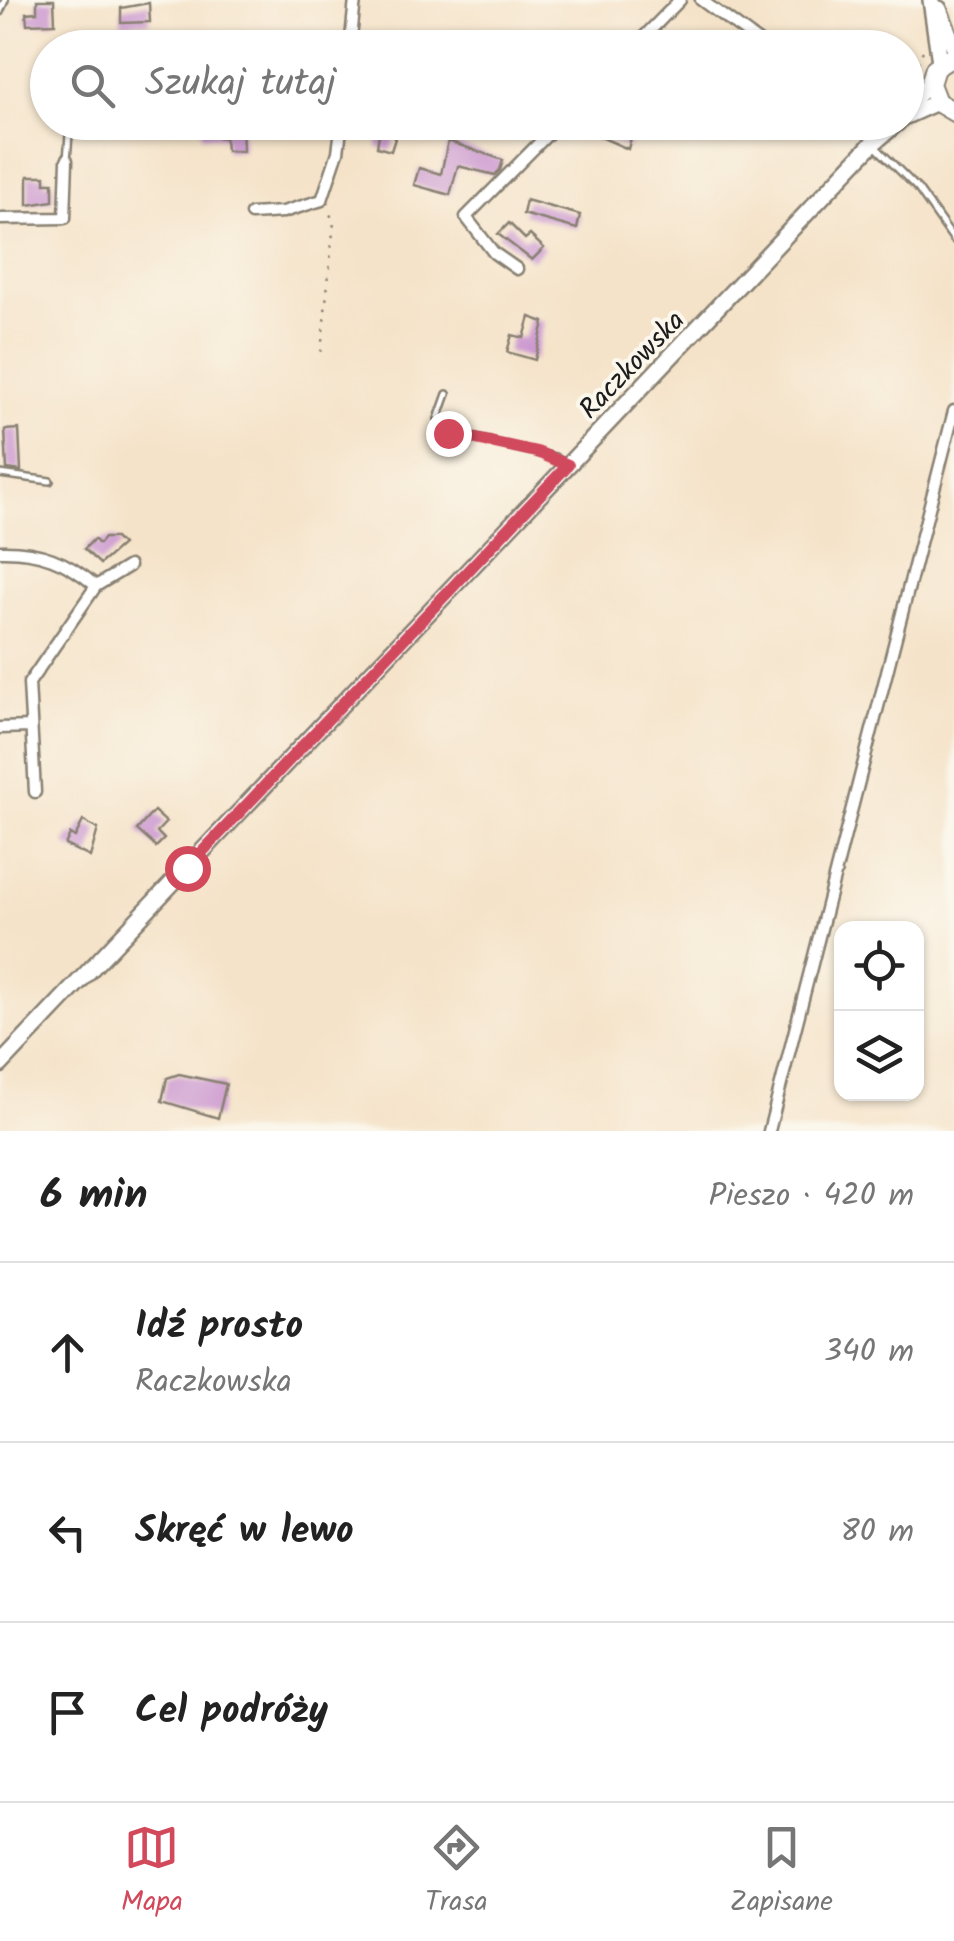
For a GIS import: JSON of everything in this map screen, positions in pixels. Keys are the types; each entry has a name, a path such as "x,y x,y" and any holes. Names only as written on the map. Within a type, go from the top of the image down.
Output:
{"main road":[{"path":"946,107 930,84 947,59"}],"street":[{"path":"352,30 355,0"},
{"path":"651,30 680,0"},
{"path":"702,0 742,30"},
{"path":"934,0 936,39 947,59"},
{"path":"934,0 954,47"},
{"path":"924,88 930,84"},
{"path":"251,214 282,212 322,200 340,140"},
{"path":"517,269 494,254 466,217 542,140"},
{"name":"Raczkowska","path":"0,1066 877,140"},
{"path":"0,219 65,218 67,160"},
{"path":"769,1131 954,411"},
{"path":"0,551 47,555 72,565 96,586"},
{"path":"36,792 29,683 96,586 117,577 129,566"},
{"path":"0,728 31,727"}],"lane":[{"path":"0,12 5,0"},
{"path":"67,160 69,140"},
{"path":"891,140 918,189 954,240"},
{"path":"447,394 438,419 442,430 555,457 568,465"},
{"path":"0,474 50,481"}],"path":[{"path":"924,47 936,39"},
{"path":"321,352 334,222 322,200"}],"building":[{"path":"37,0 54,0 55,23 27,24 26,13 37,12"},
{"path":"149,3 150,22 121,23 121,8"},
{"path":"225,140 243,140 243,151 226,151"},
{"path":"378,140 394,140 391,151 377,147"},
{"path":"607,140 630,140 628,149"},
{"path":"448,141 503,160 500,170 495,175 458,166 450,195 414,185 419,168 441,174"},
{"path":"28,176 45,176 45,183 53,183 53,201 28,205"},
{"path":"526,200 580,215 577,229 523,214"},
{"path":"509,223 525,239 530,235 544,248 532,260 498,234"},
{"path":"530,317 544,322 535,360 507,352 512,335 524,338"},
{"path":"19,429 21,471 7,469 5,430"},
{"path":"104,538 115,538 122,545 100,564 84,549 94,539 99,544"},
{"path":"154,811 166,822 157,832 164,839 156,847 137,830"},
{"path":"83,821 98,829 90,857 65,845 70,834 75,837"},
{"path":"179,1074 226,1084 218,1118 162,1101 167,1078"}],"route":[{"path":"187,868 568,465 537,452 448,433"}]}
